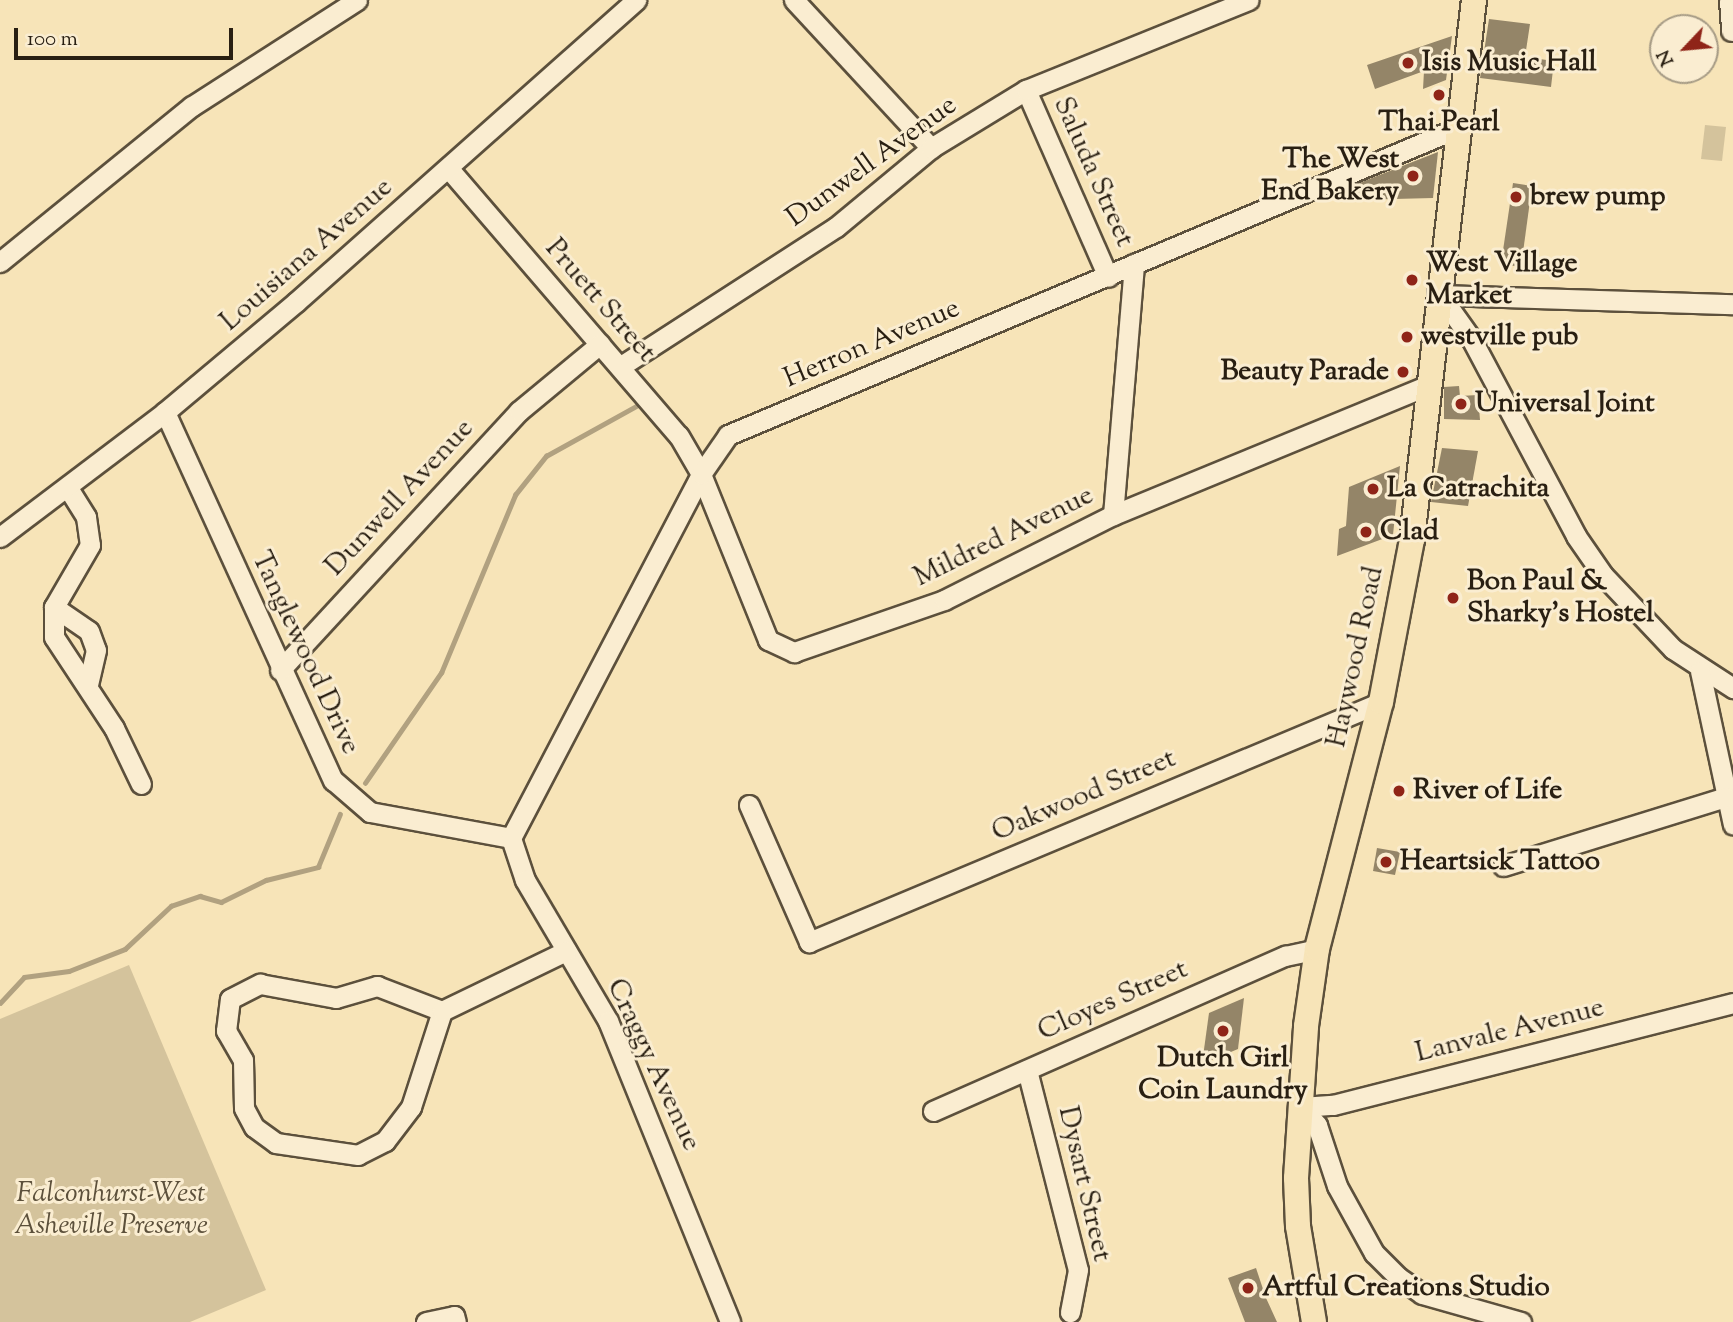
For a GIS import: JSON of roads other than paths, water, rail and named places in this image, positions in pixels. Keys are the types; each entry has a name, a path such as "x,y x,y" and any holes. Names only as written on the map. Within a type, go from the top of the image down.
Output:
{"main road":[{"name":"Haywood Road","path":"1314,1322 1298,1226 1301,1107 1317,949 1381,702 1412,538 1474,0"}],"street":[{"path":"0,262 192,106 357,0"},
{"name":"Louisiana Avenue","path":"0,537 165,412 449,169 636,0"},
{"path":"794,0 931,148"},
{"name":"Dunwell Avenue","path":"621,366 836,227 931,148 1026,90 1249,0"},
{"path":"1729,0 1731,32"},
{"name":"Saluda Street","path":"1026,90 1108,277"},
{"name":"Herron Avenue","path":"510,838 701,474 728,435 1460,127"},
{"name":"Pruett Street","path":"449,169 679,436 701,474"},
{"path":"1114,515 1133,264"},
{"path":"1440,295 1733,304"},
{"path":"1440,295 1472,340 1589,556 1629,608 1700,671 1733,688"},
{"name":"Dunwell Avenue","path":"280,670 519,411 600,344"},
{"name":"Mildred Avenue","path":"701,474 768,640 794,652 944,600 1114,515 1428,386"},
{"name":"Tanglewood Drive","path":"165,412 280,670 333,779 370,812 406,823 510,838"},
{"path":"68,488 86,517 90,545 54,607 54,637 68,664 88,685 141,784"},
{"path":"54,607 89,631 96,650 88,685"},
{"path":"1700,671 1733,825"},
{"name":"Oakwood Street","path":"749,805 808,942 1381,702"},
{"path":"1503,866 1726,797"},
{"name":"Craggy Avenue","path":"510,838 525,880 608,1021 730,1322"},
{"name":"Cloyes Street","path":"933,1111 1285,956 1317,949"},
{"path":"442,1011 377,986 337,998 260,984 230,999 226,1031 243,1060 244,1108 254,1127 276,1143 358,1155 385,1141 411,1107 442,1011 566,951"},
{"name":"Lanvale Avenue","path":"1301,1107 1333,1105 1733,1003"},
{"name":"Dysart Street","path":"1027,1070 1078,1270 1070,1312"},
{"path":"1301,1107 1317,1125 1337,1186 1374,1253 1398,1277 1422,1294 1521,1322"},
{"path":"426,1322 455,1319"}],"waterway":[{"path":"365,783 441,673 515,495 546,456 638,405"},
{"path":"0,1003 24,977 69,971 125,949 171,906 200,896 221,902 266,880 318,867 340,814"}],"place":[{"name":"Isis Music Hall","path":"1408,63"},
{"name":"Thai Pearl","path":"1439,95"},
{"name":"The West End Bakery","path":"1413,176"},
{"name":"brew pump","path":"1516,197"},
{"name":"West Village Market","path":"1412,280"},
{"name":"westville pub","path":"1407,337"},
{"name":"Beauty Parade","path":"1403,372"},
{"name":"Universal Joint","path":"1461,404"},
{"name":"La Catrachita","path":"1373,489"},
{"name":"Clad","path":"1366,532"},
{"name":"Bon Paul & Sharky's Hostel","path":"1453,598"},
{"name":"River of Life","path":"1399,791"},
{"name":"Heartsick Tattoo","path":"1386,862"},
{"name":"Dutch Girl Coin Laundry","path":"1223,1031"},
{"name":"Artful Creations Studio","path":"1248,1288"}],"park label":[{"name":"Falconhurst-West Asheville Preserve","path":"111,1210"}]}
